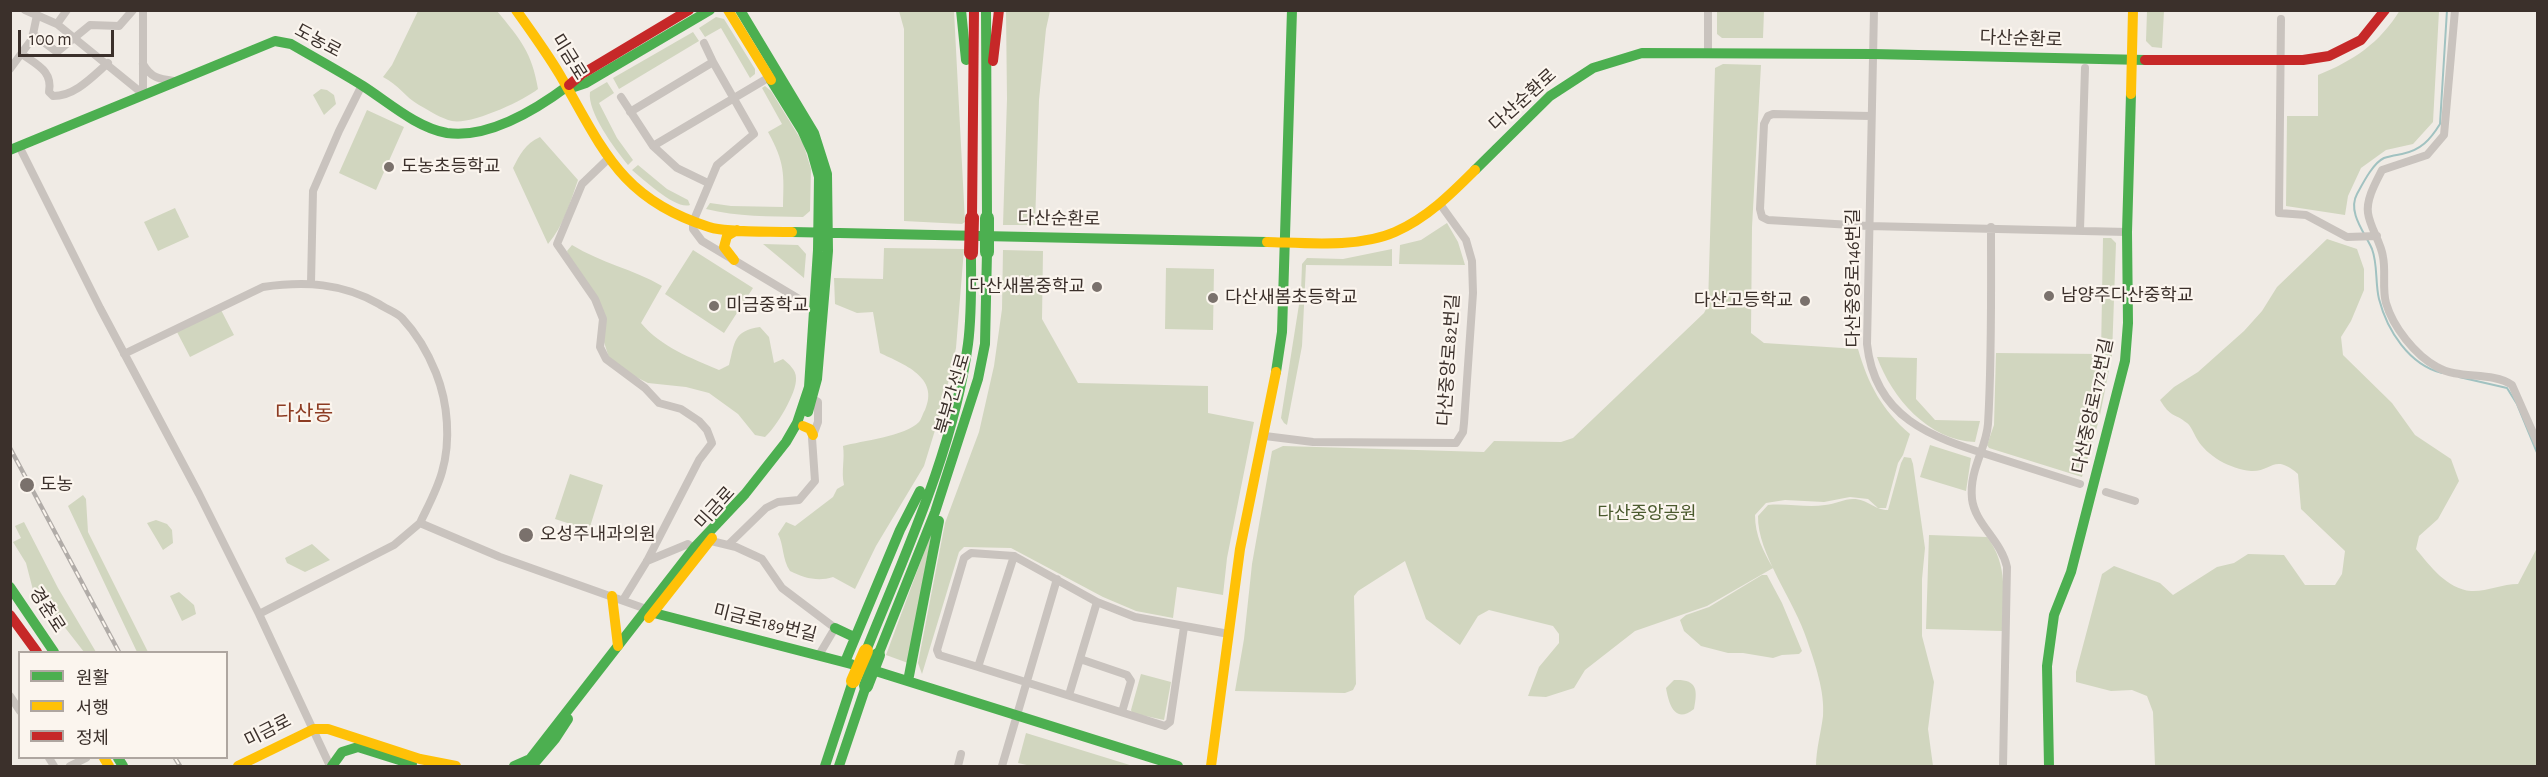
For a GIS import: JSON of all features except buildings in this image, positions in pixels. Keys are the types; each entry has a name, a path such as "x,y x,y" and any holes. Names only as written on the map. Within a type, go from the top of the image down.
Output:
{"main road":[{"name":"미금로","path":"516,10 568,88 608,159 635,189 668,210 693,222"},
{"path":"568,88 582,74 689,10"},
{"path":"568,88 586,83 711,10"},
{"path":"728,10 773,74"},
{"path":"740,10 802,130 817,165 824,233"},
{"path":"961,10 980,117"},
{"name":"북부간선로","path":"825,766 947,481 978,380 985,344 987,218 974,10"},
{"name":"북부간선로","path":"872,653 942,450 967,356 971,300 972,218 986,10"},
{"path":"980,117 999,10"},
{"path":"1211,766 1240,549 1265,436 1282,332 1292,10"},
{"name":"다산중앙로172번길","path":"2049,766 2047,666 2054,615 2071,572 2125,361 2128,323 2127,232 2133,10"},
{"name":"다산순환로","path":"693,222 711,228 824,233 1286,243 1329,243 1373,239 1394,233 1440,204 1550,96 1586,72 1642,53 1873,54 2085,62 2280,61 2326,58 2345,51 2361,41 2378,24 2385,10"},
{"name":"도농로","path":"15,148 275,41 291,44 362,85 398,109 438,130 453,134 500,124 568,88"},
{"path":"734,260 724,247 727,236 736,230"},
{"name":"미금로","path":"523,766 745,494 786,442 797,423 809,387 814,316 810,299 824,233"},
{"name":"미금로","path":"523,766 618,646 651,611 694,548 747,500 788,449 808,430 813,399 824,233"},
{"path":"845,662 900,530 942,450"},
{"path":"908,681 947,481"},
{"name":"경춘로","path":"10,587 53,651"},
{"path":"617,598 618,646"},
{"name":"미금로189번길","path":"651,611 867,668 1178,766"},
{"name":"경춘로","path":"10,615 36,651"},
{"path":"835,628 854,637"},
{"name":"북부간선로","path":"839,766 860,683"},
{"name":"미금로","path":"314,729 358,747 424,766"},
{"name":"미금로","path":"238,766 314,729 328,729 420,759 456,766"},
{"path":"331,766 340,753 347,748 358,747"}],"street":[{"path":"25,10 57,24 108,63 143,94"},
{"path":"57,24 67,10"},
{"path":"33,34 57,52 90,25 119,26 133,10"},
{"path":"143,10 143,94"},
{"path":"1708,10 1708,52"},
{"name":"다산중앙로146번길","path":"1874,10 1867,344 1875,375 1884,394 1897,410 1918,428 1932,436 2080,484"},
{"path":"2455,10 2444,135 2427,155 2382,170 2372,189 2368,213 2384,256 2386,302 2397,325 2417,353 2438,368 2469,376 2504,379 2512,385 2538,444"},
{"path":"10,69 33,34 37,15"},
{"path":"2281,19 2278,213 2306,215 2347,237 2377,236"},
{"path":"693,222 717,165 754,134 704,43"},
{"path":"22,54 49,75 51,82 49,92 53,96 76,90 108,63"},
{"path":"630,112 713,62"},
{"path":"2080,230 2085,62"},
{"path":"143,64 148,74 157,79 174,81"},
{"path":"653,146 773,74"},
{"path":"311,283 313,191 362,85"},
{"path":"621,97 653,146 677,168 708,183"},
{"path":"1871,116 1773,114 1768,116 1764,124 1760,209 1762,217 1768,220 1868,226 1991,227 2127,232"},
{"path":"15,148 170,436 260,614 331,766"},
{"path":"608,159 582,184 557,244 596,299 603,319 600,347 606,359 645,387 660,403 681,409 699,421 707,430 711,444 699,460 647,561 617,598"},
{"name":"다산중앙로82번길","path":"1265,436 1313,442 1456,443 1463,432 1464,423 1473,293 1472,261 1466,240 1440,204"},
{"name":"미금로","path":"693,222 693,229 702,241 810,299"},
{"path":"1991,227 1988,427 1974,468 1972,501 1984,526 2001,546 2005,556 2008,579 2003,766"},
{"path":"124,354 263,287 311,283 354,292 401,317 423,346 444,401 447,423 446,447 439,480 420,523 394,544 260,614"},
{"path":"728,545 766,508 778,502 800,500 809,490 815,481 808,430"},
{"path":"2106,492 2135,501"},
{"path":"420,523 500,557 651,611"},
{"path":"706,539 748,551 762,559 782,588 835,628 819,655"},
{"path":"647,561 688,544 694,548"},
{"path":"1184,627 1170,722 1165,726 939,655 937,650 964,558 971,553 1014,555 1097,602 1135,617 1229,634"},
{"path":"978,667 1014,555"},
{"path":"1002,766 1057,579"},
{"path":"1069,695 1097,602"},
{"path":"1080,659 1127,675 1131,681 1122,712"},
{"path":"958,766 961,754"},
{"path":"70,766 84,759"}],"green space":[{"path":"2400,10 2439,11 2433,122 2413,144 2386,150 2361,168 2348,196 2345,215 2286,206 2287,116 2318,116 2318,75 2343,64 2365,50 2384,32"},
{"path":"418,11 497,11 524,47 532,65 538,89 497,111 461,121 444,118 414,102 383,77 392,65"},
{"path":"899,11 954,11 965,222 962,224 904,221 904,29"},
{"path":"1006,11 1050,11 1039,100 1035,225 1003,225 1007,99"},
{"path":"1717,11 1764,11 1763,38 1722,38 1717,34"},
{"path":"2147,11 2164,11 2162,48 2152,47 2146,41"},
{"path":"716,17 724,19 755,69 755,74 750,78 721,28 705,37 699,28"},
{"path":"693,32 699,41 619,89 613,78"},
{"name":"다산중앙공원","path":"1723,64 1761,65 1752,227 1751,333 1764,343 1858,349 1866,374 1877,396 1891,416 1910,434 1898,463 1886,508 1878,508 1868,499 1850,497 1824,502 1785,500 1766,503 1755,515 1755,522 1760,543 1773,568 1707,606 1635,631 1585,670 1574,688 1546,697 1528,696 1539,667 1559,643 1559,634 1553,626 1489,610 1478,616 1460,645 1426,619 1405,561 1358,591 1354,596 1356,684 1353,690 1345,693 1235,691 1244,639 1252,564 1272,451 1283,446 1484,452 1494,441 1561,442 1573,438 1704,313 1708,305 1715,68"},
{"path":"607,82 614,93 599,103 617,138 633,160 628,165 597,120 590,100 590,92"},
{"path":"765,86 771,91 803,143 811,169 810,211 803,217 742,215 706,209 710,203 731,206 783,207 782,168 778,152 768,132 782,124 762,88"},
{"path":"321,89 334,95 336,104 324,115 313,95"},
{"path":"367,110 404,127 376,190 339,173"},
{"path":"540,137 578,180 562,221 548,244 513,168 530,143"},
{"path":"638,165 667,189 688,200 690,205 677,203 652,187 632,170"},
{"path":"175,208 189,237 158,251 144,222"},
{"path":"1447,223 1458,242 1465,265 1399,264 1400,245 1421,240"},
{"path":"2103,238 2111,238 2116,243 2112,355 2099,420 2082,477 1989,448 1987,445 1994,425 1996,353 2101,354"},
{"path":"2327,239 2357,249 2364,269 2364,290 2351,321 2341,337 2343,355 2392,403 2415,435 2451,459 2459,481 2438,519 2419,536 2416,549 2433,569 2454,586 2477,591 2518,584 2537,548 2537,766 2155,766 2153,712 2147,696 2132,690 2111,691 2076,682 2076,672 2102,574 2114,566 2160,583 2173,595 2217,567 2234,563 2248,554 2284,555 2305,585 2335,585 2342,574 2345,551 2301,509 2298,474 2278,464 2251,471 2235,468 2220,461 2201,445 2188,424 2170,412 2160,400 2174,387 2198,372 2244,331 2262,311 2277,287"},
{"path":"763,244 798,245 806,254 804,278"},
{"path":"572,245 662,286 641,323 667,345 698,361 719,370 729,365 734,344 740,335 745,331 760,327 769,337 774,363 783,359 796,375 793,392 785,409 765,437 755,435 738,414 709,393 686,387 648,383 628,373 609,358 604,342 605,318 570,259 567,251"},
{"path":"884,248 964,249 956,348 944,401 924,466 876,546 855,589 833,577 811,578 790,571 778,534 786,522 795,526 833,497 837,489 844,485 843,446 904,431 919,422 925,410 928,389 923,380 908,367 880,353 873,312 857,313 835,304 834,278 883,279"},
{"path":"1392,249 1392,266 1306,265 1302,346 1287,425 1281,418 1301,292 1302,264 1307,258 1343,259"},
{"path":"693,250 753,288 724,333 665,294"},
{"path":"1003,250 1043,251 1042,319 1078,383 1208,386 1208,413 1254,422 1227,558 1223,595 1177,587 1173,618 1136,611 1103,597 1011,548 964,547 959,552 922,674 918,663 945,523 979,432 994,366 1002,309"},
{"path":"1166,268 1214,269 1213,330 1165,329"},
{"path":"221,310 234,335 190,357 177,332"},
{"path":"1877,357 1917,358 1916,399 1935,420 1980,421 1975,442 1942,434 1914,414 1892,387"},
{"path":"1930,445 1971,458 1966,491 1920,477"},
{"path":"1904,457 1911,458 1913,464 1925,548 1922,579 1922,636 1934,682 1928,729 1933,766 1816,766 1823,716 1819,678 1801,625 1764,546 1758,516 1768,505 1818,506 1853,499 1888,510"},
{"path":"570,474 603,485 589,530 555,519"},
{"path":"83,495 86,499 88,532 148,651 137,651 68,506"},
{"path":"156,520 167,524 172,530 173,543 163,550 147,523"},
{"path":"24,522 58,588 95,651 83,651 56,616 50,620 33,590 26,563 13,542 21,538 15,526"},
{"path":"932,531 908,663 886,655"},
{"path":"1929,535 1987,537 1999,559 2002,570 2002,631 1926,629"},
{"path":"312,544 330,560 305,572 287,563 285,558"},
{"path":"1762,575 1767,575 1782,603 1802,651 1799,654 1773,658 1728,653 1701,646 1684,631 1680,620 1686,615 1709,607"},
{"path":"179,592 194,605 196,614 182,621 170,596"},
{"path":"1141,674 1171,682 1164,720 1132,713"},
{"path":"1674,680 1687,681 1694,687 1696,696 1694,709 1687,713 1678,713 1669,701 1666,688"},
{"path":"1026,733 1133,766 1031,766 1018,763"}],"waterway":[{"path":"2442,373 2430,369 2410,354 2401,345 2388,323 2379,299 2374,255 2358,222 2354,201 2376,164 2384,158 2420,147 2440,124 2447,10"},
{"path":"2459,377 2507,388 2517,404 2538,455"}],"railway":[{"path":"10,448 118,651"},
{"path":"176,759 180,766"}],"traffic: fast":[{"path":"571,88 586,83 710,10"},
{"path":"740,10 814,133 827,174 828,251 817,379 808,412"},
{"path":"961,10 966,60"},
{"path":"986,10 987,218"},
{"path":"1276,372 1282,332 1292,10"},
{"path":"10,150 275,41 291,44 363,86 403,114 425,126 447,133 463,134 496,127 528,112 569,85"},
{"path":"1475,170 1550,96 1593,68 1642,53 1873,54 2145,60"},
{"path":"514,766 530,759 694,548 745,494 786,442 797,423 809,387 818,250 819,177 812,152 802,130 771,80"},
{"path":"2049,766 2047,666 2054,615 2071,572 2125,361 2128,323 2127,232 2131,94"},
{"path":"987,218 987,252"},
{"path":"792,232 1267,242"},
{"path":"878,655 935,512 978,379 985,344 987,252"},
{"path":"866,651 912,539 952,423 968,344 971,310 971,253"},
{"path":"845,662 900,530 920,491"},
{"path":"908,681 939,521"},
{"path":"10,587 53,651"},
{"path":"654,613 851,664"},
{"path":"835,628 854,637"},
{"path":"866,686 878,655"},
{"path":"866,668 1178,766"},
{"path":"825,766 853,681"},
{"path":"839,766 866,686"},
{"path":"532,766 555,739 568,719"},
{"path":"358,747 412,764"},
{"path":"332,766 342,752 358,747"},
{"path":"119,759 123,766"}],"traffic: slow":[{"path":"516,10 555,67 603,148 634,186 654,202 709,227 737,231 792,232"},
{"path":"728,10 771,80"},
{"path":"2131,94 2133,10"},
{"path":"1267,242 1332,243 1381,237 1407,226 1428,213 1475,170"},
{"path":"734,260 724,247 727,236 737,230"},
{"path":"1211,766 1240,549 1276,372"},
{"path":"803,426 810,429 813,435"},
{"path":"649,618 712,538"},
{"path":"612,596 618,646"},
{"path":"853,681 866,651"},
{"path":"238,766 314,729 328,729 420,759 456,766"},
{"path":"105,759 109,766"}],"traffic: jam":[{"path":"569,85 582,74 689,10"},
{"path":"972,218 974,10"},
{"path":"993,61 999,10"},
{"path":"2145,60 2303,60 2329,56 2361,40 2385,10"},
{"path":"971,253 972,218"},
{"path":"10,615 36,651"}],"place":[{"name":"도농초등학교","path":"389,167"},
{"name":"다산새봄중학교","path":"1097,287"},
{"name":"남양주다산중학교","path":"2049,296"},
{"name":"다산새봄초등학교","path":"1213,298"},
{"name":"다산고등학교","path":"1805,301"},
{"name":"미금중학교","path":"714,306"},
{"name":"도농","path":"27,485"},
{"name":"오성주내과의원","path":"526,535"}],"district":[{"name":"다산동","path":"304,414"}]}
